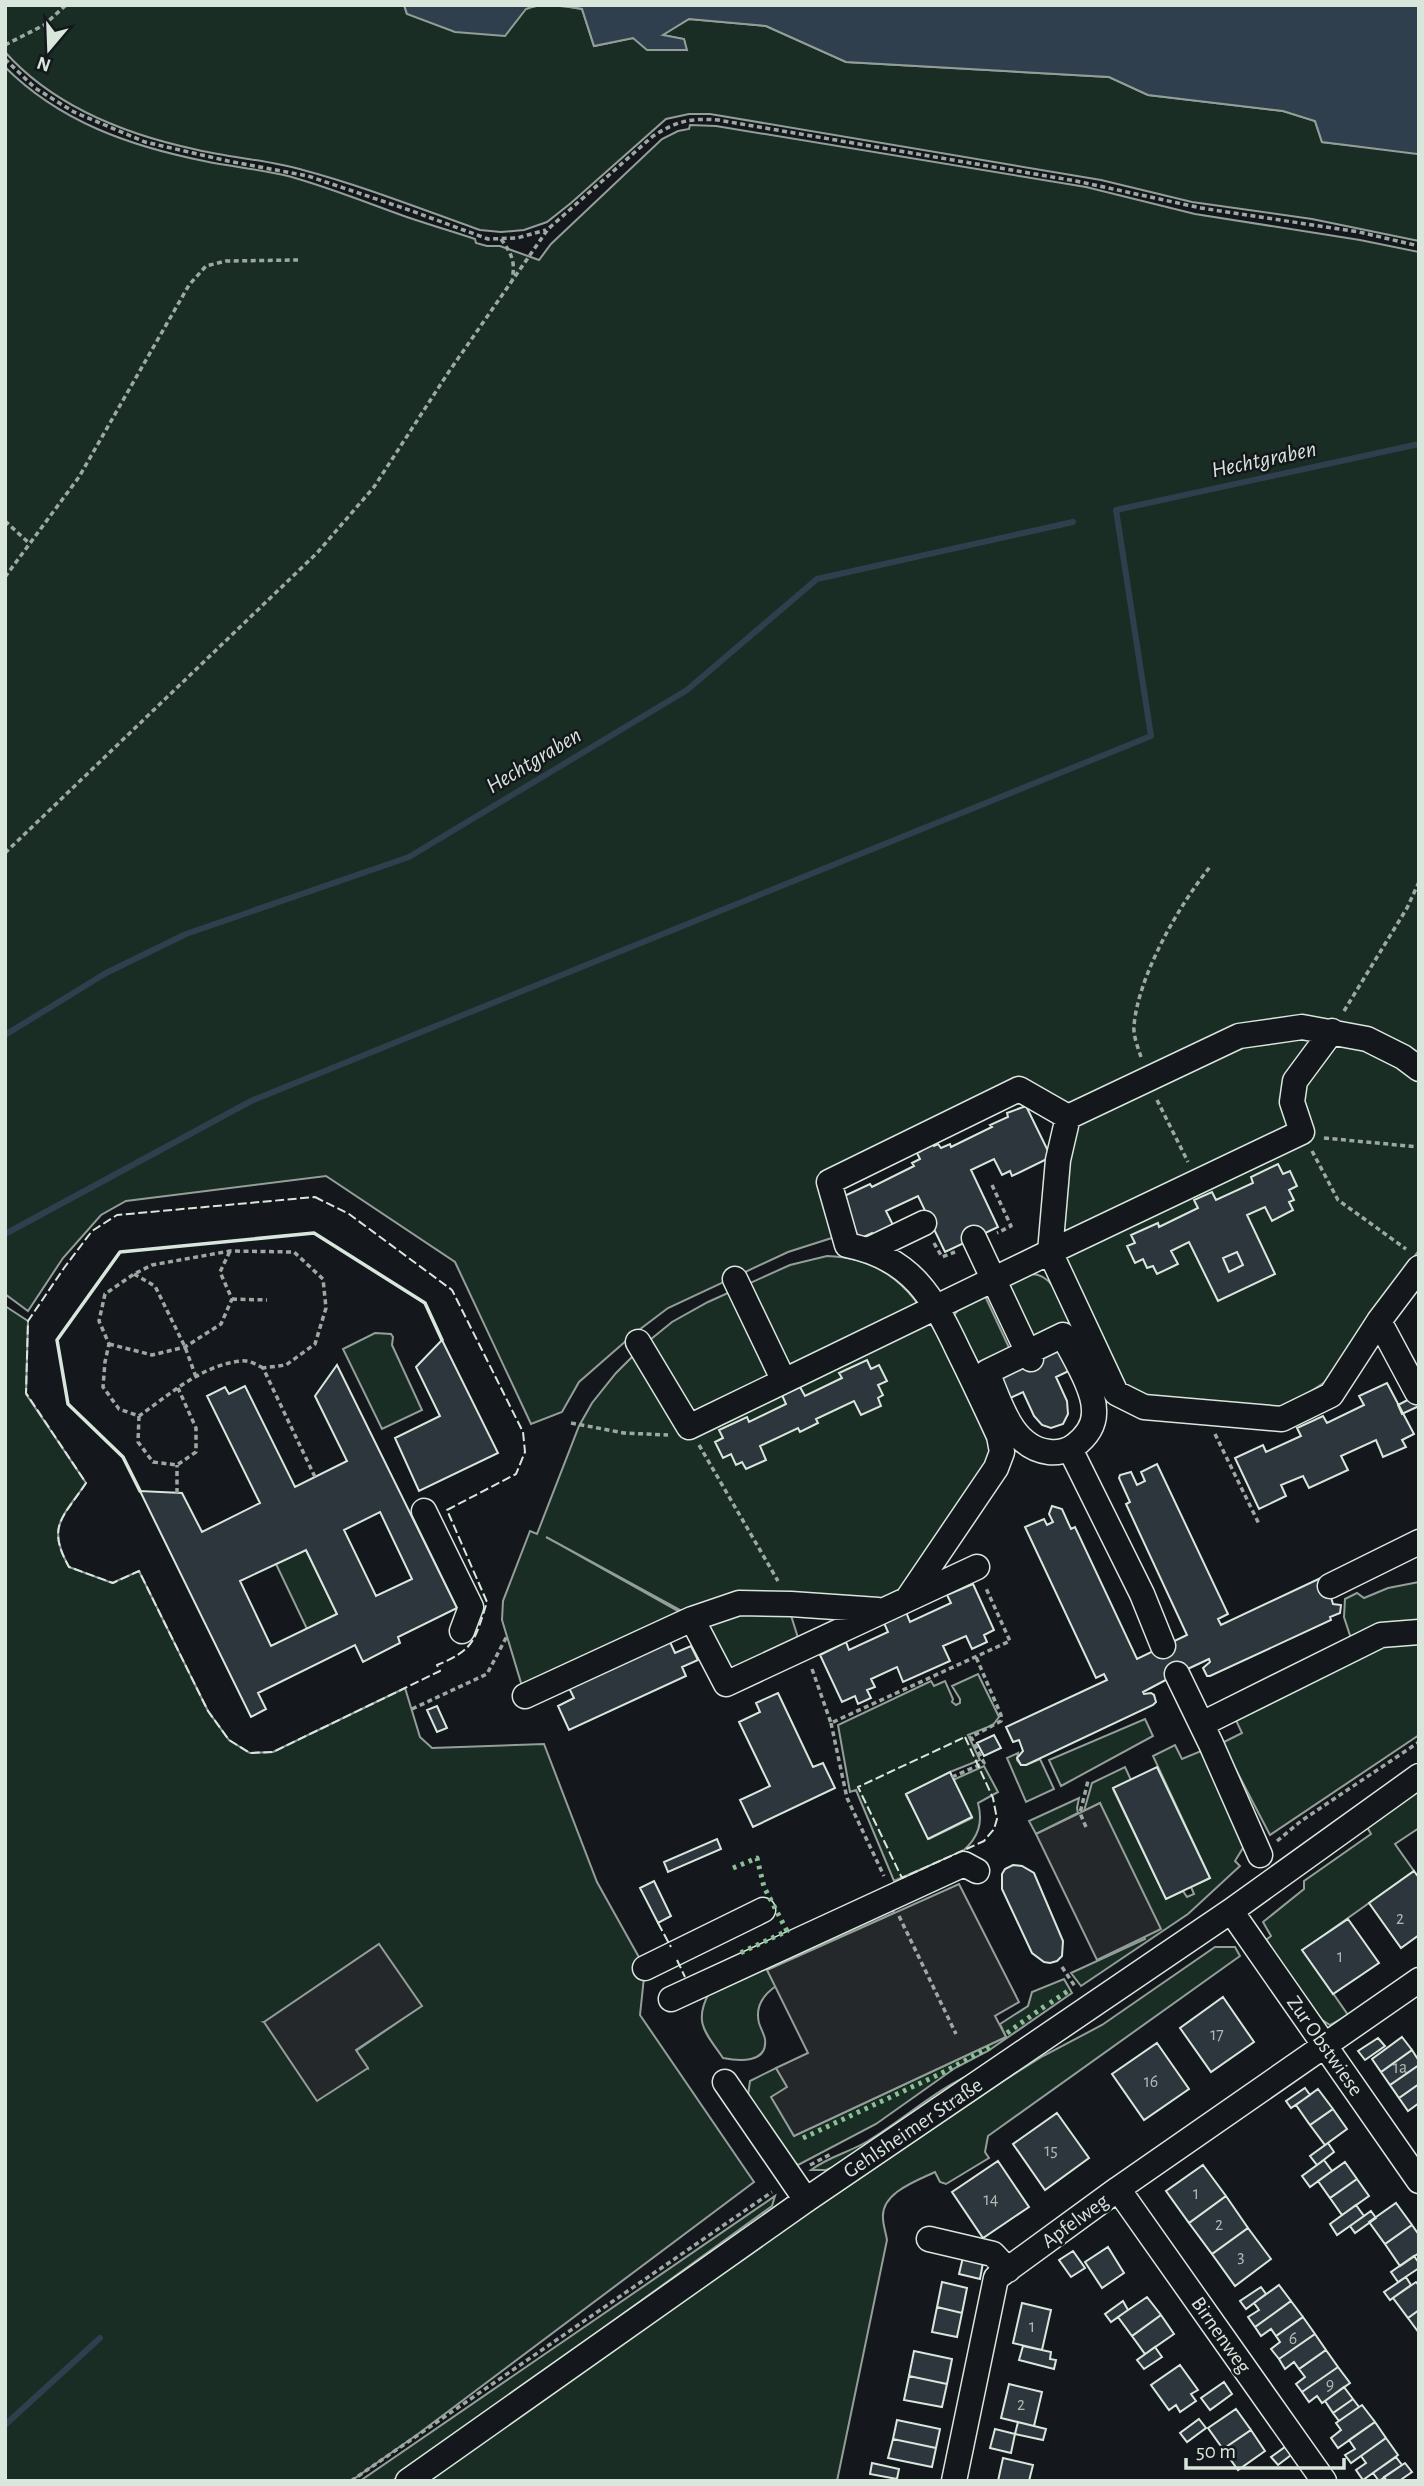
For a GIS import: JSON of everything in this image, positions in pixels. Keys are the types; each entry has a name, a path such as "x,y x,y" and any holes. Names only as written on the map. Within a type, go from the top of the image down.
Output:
{"street":[{"path":"1068,1117 1239,1036 1302,1027 1367,1039 1403,1057 1419,1069"},
{"path":"638,1342 689,1427 1302,1132 1292,1102 1295,1081 1332,1031"},
{"path":"908,1598 996,1468 1002,1452 999,1436 937,1307 918,1282 893,1262 870,1250 847,1245 829,1182 1019,1089 1068,1117"},
{"path":"1068,1117 1058,1160 1050,1252 1116,1393 1144,1407 1203,1410 1282,1419 1331,1395 1379,1321 1414,1260"},
{"path":"870,1250 925,1223"},
{"path":"974,1238 1029,1356"},
{"path":"735,1279 784,1381"},
{"path":"1379,1321 1417,1392"},
{"path":"1063,1335 1091,1393 1094,1410 1091,1426 1082,1440 1070,1449 1055,1453 1039,1451 1024,1444 1013,1429 987,1372 1029,1356 1063,1335"},
{"path":"1070,1449 1142,1594 1163,1646"},
{"path":"425,1511 471,1607 462,1631"},
{"path":"1330,1586 1419,1542"},
{"path":"692,1619 726,1684 977,1567"},
{"path":"525,1696 692,1619 739,1603 881,1610"},
{"path":"1202,1724 1381,1635 1419,1632"},
{"path":"1177,1674 1260,1855"},
{"name":"Gehlsheimer Straße","path":"408,2481 806,2200 1231,1911 1419,1776"},
{"path":"671,1998 964,1864 977,1871"},
{"path":"645,1968 763,1910"},
{"name":"Zur Obstwiese","path":"1231,1911 1419,2181"},
{"name":"Apfelweg","path":"954,2481 996,2277 1419,1980"},
{"path":"725,2082 806,2200"},
{"name":"Birnenweg","path":"1118,2189 1324,2481"},
{"path":"929,2239 993,2254 1008,2270"}],"path":[{"path":"5,45 44,25 66,5"},
{"path":"5,59 35,88 74,112 145,142 308,176 488,239 517,238 548,229"},
{"path":"5,853 317,553 374,486 548,229 653,136 667,127 684,120 731,122 1076,181 1201,208 1359,232 1419,246"},
{"path":"501,239 510,252 515,267 512,281"},
{"path":"5,578 79,477 189,285 206,265 226,261 298,260"},
{"path":"5,521 29,543"},
{"path":"1199,1182 1146,1079 1133,1028 1149,969 1191,889 1210,867"},
{"path":"1332,1031 1407,908 1419,881"},
{"path":"1302,1132 1336,1140 1419,1147"},
{"path":"1302,1132 1338,1200 1414,1260"},
{"path":"110,1344 152,1355 185,1347 221,1324 232,1299 220,1272 230,1251"},
{"path":"230,1251 294,1252 323,1279 326,1308 315,1344 286,1365 264,1368 245,1360 217,1367 178,1388 139,1416 119,1409 103,1387 110,1344 99,1321 105,1294 152,1265 230,1251"},
{"path":"134,1274 155,1286 185,1347 196,1377"},
{"path":"232,1299 267,1300"},
{"path":"264,1368 315,1477"},
{"path":"139,1416 138,1442 152,1462 177,1465 196,1452 196,1427 178,1388"},
{"path":"1203,1410 1259,1524"},
{"path":"571,1423 624,1433 667,1435 689,1427 791,1604"},
{"path":"177,1465 177,1493"},
{"path":"831,1723 1010,1641 977,1567"},
{"path":"412,1709 487,1674 507,1636"},
{"path":"804,1647 831,1723 847,1798 956,2034"},
{"path":"952,1777 984,1763 971,1737 1001,1721 1001,1715 975,1657"},
{"path":"1086,1827 1080,1812 1088,1781"},
{"path":"1062,1967 1081,1995"}],"green space":[{"path":"5,5 404,5 407,14 526,9 554,5 582,9 594,46 633,38 686,50 684,39 662,35 689,19 766,26 846,62 1109,77 1148,95 1283,111 1315,121 1322,142 1419,153 1419,241 1312,219 1192,202 1101,180 710,114 689,114 666,119 547,222 524,230 480,230 325,176 171,144 93,116 46,88 5,52"},
{"path":"5,67 49,103 97,129 123,139 176,155 303,180 475,239 476,243 500,246 539,260 551,244 662,139 689,129 690,125 716,126 1086,187 1195,214 1419,252 1419,1250 1325,1382 1287,1407 1152,1399 1124,1385 1059,1245 1076,1109 1027,1082 821,1172 838,1236 788,1252 668,1308 579,1382 562,1412 531,1424 455,1262 326,1176 126,1201 101,1215 63,1258 28,1311 5,1294"},
{"path":"827,1256 853,1259 874,1267 893,1278 922,1309 934,1328 992,1450 988,1467 900,1594 877,1604 689,1615 546,1537 692,1619 525,1696 502,1620 503,1601 530,1531 537,1534 579,1426 592,1403 616,1373 672,1322 708,1302 790,1265"},
{"path":"1030,1274 1039,1275 1052,1284 1072,1326 1034,1344 1005,1286"},
{"path":"985,1296 1012,1354 975,1371 954,1315 959,1309"},
{"path":"5,1306 28,1321 26,1394 86,1483 64,1514 58,1531 62,1553 69,1567 112,1583 139,1571 208,1711 229,1740 250,1753 273,1752 405,1688 420,1737 432,1748 544,1744 597,1882 645,1968 640,2015 754,2182 418,2434 351,2481 5,2481","holes":["421,2006 356,2051 367,2068 264,2022"]},
{"path":"375,1333 391,1334 393,1337 392,1345 422,1410 382,1429 343,1349"},
{"path":"306,1550 337,1614 307,1629 276,1564"},
{"path":"1419,1582 1419,1735 1270,1835 1222,1743 1242,1733 1234,1716 1357,1657 1344,1617 1345,1599 1357,1593 1364,1598 1388,1588"},
{"path":"789,1609 799,1641 732,1670 708,1630 713,1619"},
{"path":"978,1674 999,1717 993,1725 968,1735 980,1760 906,1795 929,1839 972,1818 953,1780 984,1766 998,1792 978,1803 978,1829 963,1851 894,1881 856,1790 850,1792 838,1725 931,1681 934,1686 945,1681 952,1702 956,1705 960,1703 960,1699 952,1686"},
{"path":"1145,1719 1153,1736 1061,1786 1049,1760"},
{"path":"1175,1745 1182,1759 1201,1751 1243,1838 1243,1848 1235,1861 1240,1866 1188,1914 1081,1986 1071,1973 1145,1939 1100,1803 1084,1811 1092,1783 1125,1767 1131,1780 1113,1789 1166,1899 1183,1891 1187,1897 1194,1894 1191,1887 1210,1878 1153,1756"},
{"path":"1018,1753 1017,1760 1021,1765 1040,1759 1054,1789 1026,1802 1007,1758"},
{"path":"1419,1790 1419,1828 1395,1844 1414,1871 1303,1950 1348,2015 1330,2025 1316,2016 1266,1940 1271,1936 1263,1922 1304,1889 1304,1881 1371,1834 1367,1827"},
{"path":"1079,1798 1078,1813 1036,1834 1029,1821"},
{"path":"889,1903 894,1913 768,1970 776,1986 767,1993 759,2007 759,2023 765,2039 762,2053 751,2059 723,2058 707,2034 702,2020 704,2003 709,1993"},
{"path":"1215,1947 1235,1947 1240,1956 988,2136 985,2152 989,2158 946,2184 940,2182 935,2172 901,2189 888,2202 883,2218 887,2240 837,2481 427,2481 776,2235 1003,2081 1102,2025"},
{"path":"1064,1979 1072,1993 988,2051 955,2068 876,2124 798,2165 788,2158 748,2095 750,2081 776,2068 785,2082 883,2034 772,2097 794,2136 1006,2037 1000,2024 1028,2006 1032,1992"},
{"path":"978,2071 839,2165 826,2170 811,2170 868,2141 935,2095"},
{"path":"775,2196 772,2206 392,2481 360,2481"}],"shaded area":[{"path":"1100,1803 1161,1929 1097,1960 1036,1834"},
{"path":"959,1884 1019,2002 995,2016 1006,2037 794,2136 771,2097 787,2087 776,2068 808,2053 767,1970"},
{"path":"379,1944 422,2006 356,2050 368,2068 317,2101 264,2022"}],"water":[{"path":"404,5 536,5 526,9 505,36 455,32 407,14"},
{"path":"560,5 1419,5 1419,153 1322,142 1315,121 1283,111 1148,95 1109,77 846,62 766,26 689,19 663,35 684,39 687,50 647,50 633,38 594,46 582,9"}],"building":[{"path":"1026,1106 1051,1157 1012,1176 1010,1171 1002,1175 994,1159 971,1170 998,1227 945,1252 918,1196 886,1211 896,1231 875,1241 872,1233 859,1239 840,1198 870,1184 872,1187 914,1166 912,1163 920,1159 917,1153 920,1149 933,1144 938,1144 941,1148 950,1144 951,1147 992,1127 990,1125 1008,1117 1007,1113"},
{"path":"1278,1164 1283,1174 1290,1171 1297,1186 1289,1190 1294,1200 1289,1202 1293,1210 1272,1221 1265,1207 1247,1215 1275,1274 1218,1301 1189,1242 1171,1251 1178,1264 1157,1274 1153,1266 1147,1268 1143,1259 1135,1263 1127,1246 1135,1243 1131,1235 1158,1223 1159,1227 1198,1208 1194,1200 1212,1192 1216,1200 1253,1183 1251,1177","holes":["1237,1252 1243,1265 1229,1272 1223,1258"]},
{"path":"1237,1252 1243,1265 1229,1272 1223,1258"},
{"path":"442,1340 498,1453 419,1491 395,1438 440,1416 416,1367"},
{"path":"1064,1346 1075,1368 1056,1377 1067,1401 1068,1414 1063,1424 1051,1428 1042,1425 1034,1416 1023,1392 1004,1401 993,1379"},
{"path":"867,1360 871,1369 879,1365 887,1381 878,1385 883,1395 878,1398 881,1406 861,1415 854,1401 816,1419 818,1423 800,1432 798,1428 760,1446 766,1460 746,1469 742,1462 736,1465 731,1454 723,1458 715,1442 723,1438 719,1430 747,1417 749,1422 786,1404 782,1395 800,1387 805,1396 842,1378 839,1373"},
{"path":"337,1365 457,1608 398,1637 400,1643 363,1662 355,1645 258,1693 266,1709 251,1717 140,1491 182,1493 202,1532 260,1503 207,1396 225,1387 229,1394 245,1386 295,1487 347,1461 315,1396","holes":["380,1512 412,1579 376,1596 344,1530","306,1550 337,1614 271,1646 240,1581"]},
{"path":"1387,1383 1414,1434 1402,1440 1406,1447 1383,1457 1376,1440 1341,1456 1348,1470 1309,1488 1303,1476 1281,1485 1286,1496 1259,1509 1235,1458 1263,1445 1266,1452 1301,1436 1297,1428 1323,1416 1327,1423 1364,1405 1359,1396"},
{"path":"1419,1394 1419,1406 1402,1414 1398,1405"},
{"path":"1157,1464 1228,1614 1218,1619 1221,1625 1325,1576 1333,1604 1341,1605 1340,1613 1330,1617 1331,1620 1210,1676 1207,1676 1203,1668 1210,1662 1209,1659 1177,1674 1143,1692 1154,1695 1156,1702 1153,1705 1021,1765 1017,1758 1023,1751 1019,1740 1013,1742 1006,1727 1107,1680 1104,1674 1096,1678 1025,1527 1044,1519 1047,1525 1053,1522 1049,1514 1052,1506 1062,1509 1071,1529 1075,1527 1137,1659 1187,1635 1126,1504 1130,1502 1119,1478 1120,1475 1131,1472 1137,1485 1145,1481 1141,1472"},
{"path":"973,1584 994,1630 984,1635 987,1642 972,1649 966,1636 943,1646 950,1661 903,1682 897,1667 871,1679 875,1687 867,1690 871,1698 858,1704 855,1696 842,1702 820,1655 846,1642 849,1650 888,1632 884,1623 906,1612 910,1622 951,1603 947,1595"},
{"path":"670,1642 675,1653 691,1646 698,1660 682,1667 686,1676 569,1730 558,1706 574,1698 569,1688"},
{"path":"778,1693 813,1767 823,1763 835,1788 753,1827 740,1800 770,1786 739,1722 760,1712 756,1703"},
{"path":"437,1706 447,1728 437,1732 427,1710"},
{"path":"994,1735 1001,1748 984,1756 977,1743"},
{"path":"1157,1767 1210,1878 1166,1899 1113,1788"},
{"path":"950,1772 972,1817 928,1839 906,1794"},
{"path":"717,1839 721,1849 668,1872 664,1862"},
{"path":"1013,1865 1022,1866 1034,1873 1063,1941 1062,1956 1057,1961 1044,1962 1032,1953 1002,1889 1002,1874"},
{"path":"1414,1871 1419,1878 1419,1935 1401,1948 1369,1903"},
{"path":"654,1881 671,1916 658,1923 640,1888"},
{"path":"1348,1919 1379,1963 1333,1994 1302,1950"},
{"path":"1223,1997 1254,2042 1211,2072 1180,2028"},
{"path":"1402,2037 1412,2050 1381,2072 1372,2059"},
{"path":"1378,2038 1385,2046 1365,2060 1358,2051"},
{"path":"1157,2043 1189,2089 1144,2120 1112,2074"},
{"path":"1412,2050 1419,2065 1390,2085 1381,2072"},
{"path":"1419,2065 1419,2084 1399,2098 1390,2085"},
{"path":"1419,2084 1419,2103 1408,2111 1399,2098"},
{"path":"1305,2088 1310,2095 1291,2108 1286,2101"},
{"path":"1318,2089 1333,2109 1310,2125 1296,2105"},
{"path":"1333,2109 1347,2129 1325,2145 1310,2125"},
{"path":"1057,2113 1089,2158 1045,2190 1013,2144"},
{"path":"1328,2143 1334,2152 1317,2165 1310,2156"},
{"path":"1324,2160 1332,2171 1310,2187 1302,2176"},
{"path":"998,2161 1029,2207 983,2238 952,2192"},
{"path":"1345,2162 1357,2179 1330,2198 1318,2181"},
{"path":"1203,2165 1226,2196 1189,2223 1166,2191"},
{"path":"1357,2179 1369,2196 1342,2215 1330,2198"},
{"path":"1226,2196 1248,2228 1212,2254 1189,2223"},
{"path":"1396,2203 1412,2225 1385,2244 1369,2222"},
{"path":"1356,2205 1364,2216 1337,2235 1330,2224"},
{"path":"1371,2211 1376,2218 1355,2233 1350,2226"},
{"path":"1412,2225 1419,2235 1419,2253 1400,2266 1385,2244"},
{"path":"1248,2228 1271,2259 1235,2286 1212,2254"},
{"path":"1108,2247 1124,2273 1102,2288 1085,2262"},
{"path":"1073,2251 1085,2268 1071,2277 1059,2260"},
{"path":"964,2253 984,2257 980,2279 959,2274"},
{"path":"1414,2256 1419,2268 1398,2282 1391,2272"},
{"path":"1406,2277 1411,2285 1390,2300 1384,2292"},
{"path":"942,2282 967,2288 962,2313 937,2307"},
{"path":"1416,2282 1419,2286 1419,2310 1408,2318 1393,2298"},
{"path":"1279,2285 1291,2301 1255,2327 1248,2317 1259,2310 1254,2303"},
{"path":"1261,2287 1266,2294 1246,2309 1240,2301"},
{"path":"1147,2297 1161,2315 1132,2336 1118,2317"},
{"path":"1123,2301 1128,2310 1111,2322 1105,2314"},
{"path":"1291,2301 1303,2317 1276,2336 1271,2329 1261,2336 1255,2327"},
{"path":"1022,2303 1051,2310 1042,2350 1013,2343"},
{"path":"937,2307 962,2313 957,2337 932,2332"},
{"path":"1419,2310 1419,2333 1408,2318"},
{"path":"1161,2315 1174,2334 1145,2354 1132,2336"},
{"path":"1303,2317 1315,2334 1279,2359 1271,2349 1280,2342 1276,2336"},
{"path":"1315,2334 1326,2350 1299,2369 1294,2362 1285,2369 1279,2359"},
{"path":"1023,2346 1051,2352 1050,2359 1056,2360 1054,2369 1019,2360"},
{"path":"1155,2347 1162,2357 1144,2369 1137,2360"},
{"path":"1326,2350 1338,2367 1302,2392 1296,2384 1305,2377 1299,2369"},
{"path":"914,2351 952,2359 947,2384 909,2376"},
{"path":"1180,2365 1198,2390 1191,2394 1196,2401 1180,2412 1176,2405 1169,2410 1151,2385"},
{"path":"1338,2367 1350,2383 1322,2403 1317,2396 1309,2402 1302,2392"},
{"path":"909,2376 947,2384 942,2407 904,2400"},
{"path":"1224,2382 1232,2394 1210,2410 1201,2398"},
{"path":"1009,2384 1042,2392 1034,2426 1001,2418"},
{"path":"1344,2387 1353,2399 1333,2413 1325,2401"},
{"path":"1353,2399 1359,2407 1339,2421 1333,2413"},
{"path":"1362,2405 1375,2422 1338,2448 1331,2438 1341,2430 1336,2423"},
{"path":"1236,2409 1251,2430 1223,2449 1208,2428"},
{"path":"1199,2419 1206,2428 1187,2442 1180,2433"},
{"path":"897,2420 940,2429 936,2448 893,2439"},
{"path":"1018,2422 1046,2429 1043,2440 1015,2434"},
{"path":"1375,2422 1386,2438 1351,2463 1345,2455 1355,2449 1349,2440"},
{"path":"995,2429 1015,2434 1011,2453 990,2448"},
{"path":"1251,2430 1265,2451 1238,2470 1223,2449"},
{"path":"1386,2438 1398,2455 1363,2480 1356,2470 1366,2463 1361,2456"},
{"path":"893,2439 936,2448 932,2467 888,2458"},
{"path":"1285,2447 1291,2455 1278,2465 1271,2457"},
{"path":"1396,2457 1402,2465 1379,2481 1373,2473"},
{"path":"1003,2458 1033,2465 1029,2481 998,2481"},
{"path":"872,2463 899,2469 897,2479 870,2474"},
{"path":"1405,2463 1412,2472 1399,2481 1387,2481 1384,2477"}],"waterway":[{"path":"5,1234 251,1101 1151,736 1116,510 1419,444"},
{"name":"Hechtgraben","path":"5,1035 106,973 186,934 409,857 687,690 817,579 1073,522"},
{"path":"5,2425 100,2338"}],"hedge":[{"path":"733,1868 757,1858 764,1887 787,1931 738,1954"},
{"path":"1050,2003 1068,1991"},
{"path":"1007,2033 1045,2006"},
{"path":"803,2138 942,2073 992,2046"}],"fence":[{"path":"315,1197 349,1214 452,1290 523,1432 525,1452 516,1474 447,1510 487,1602 472,1642 450,1660 437,1665 440,1671 273,1752 250,1753 229,1740 208,1711 139,1571 113,1583 69,1567 62,1553 58,1532 64,1514 86,1483 26,1393 28,1321 92,1231 117,1215 315,1197"},
{"path":"965,1737 993,1798 997,1819 994,1829 984,1841 902,1878 858,1787 965,1737"},
{"path":"658,1923 671,1947"},
{"path":"677,1960 685,1977"}],"wall":[{"path":"140,1491 123,1457 68,1404 57,1340 120,1252 314,1233 425,1303 442,1340"}]}
